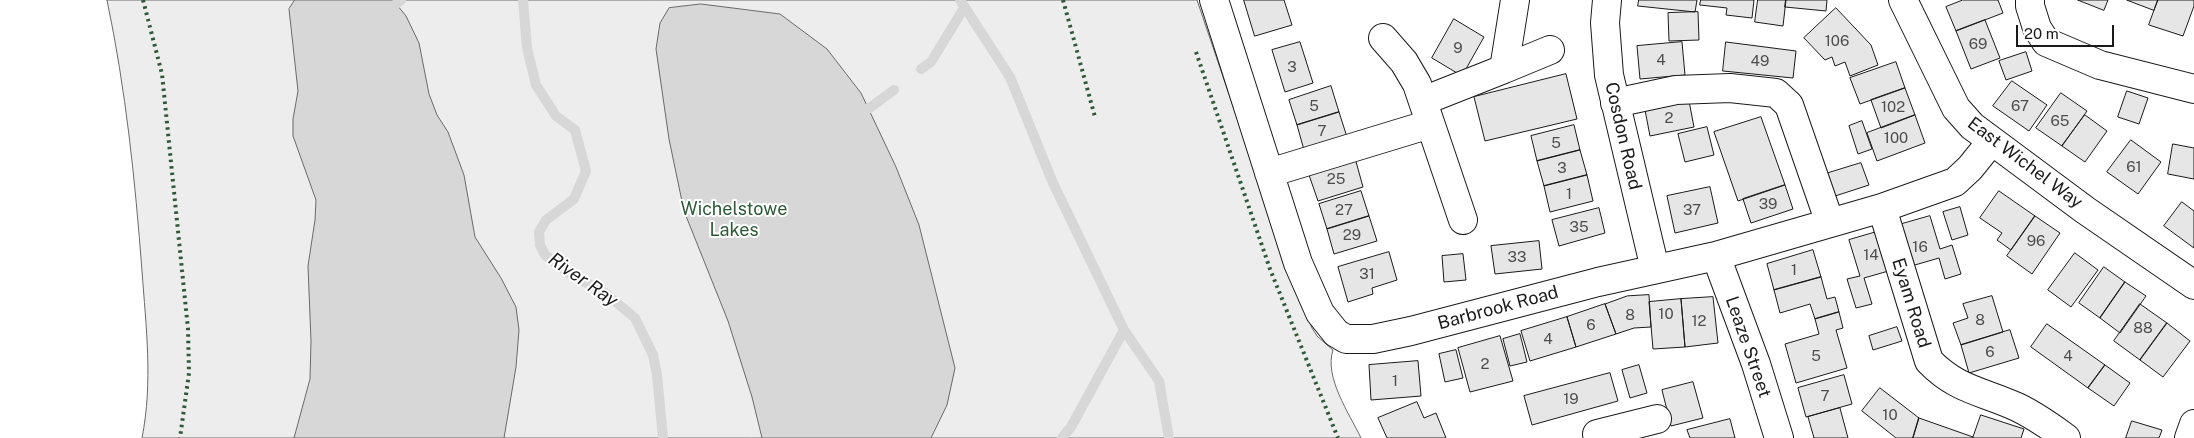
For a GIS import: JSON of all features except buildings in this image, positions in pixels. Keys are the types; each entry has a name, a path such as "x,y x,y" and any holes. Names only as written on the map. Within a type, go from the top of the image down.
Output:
{"street":[{"name":"Barbrook Road","path":"1214,0 1308,289 1328,325 1346,340 1374,339 1411,331 1598,282 1716,256 1882,208 1955,182 1970,168 1991,142"},
{"path":"1504,69 1515,0"},
{"name":"Cosdon Road","path":"1607,0 1605,23 1606,48 1615,103 1655,269"},
{"name":"East Wichel Way","path":"1903,0 1956,108 1972,126 1991,142 2194,285"},
{"path":"2030,0 2037,28 2046,42 2100,65 2194,89"},
{"path":"1383,38 1404,62 1417,84 1463,220"},
{"path":"1269,173 1427,112 1504,69 1550,50"},
{"path":"1615,103 1676,90 1730,88 1776,93 1789,105 1830,223"},
{"name":"Eyam Road","path":"1882,208 1929,361 1944,376 1983,395 2017,407 2066,438"},
{"name":"Leaze Street","path":"1716,256 1756,364 1779,438"},
{"path":"1592,437 1657,419"},
{"path":"2190,438 2194,424"}],"green space":[{"name":"Wichelstowe Lakes","path":"107,0 1197,0 1283,254 1312,328 1317,336 1333,350 1331,361 1335,383 1344,406 1361,438 142,438 147,396 148,354 139,237 125,101"}],"shaded area":[{"path":"295,0 393,0 406,16 419,43 429,94 437,115 448,132 464,175 475,237 501,278 516,307 519,330 516,367 504,438 294,438 310,379 311,341 308,266 316,200 293,136 293,119 298,91 289,9"},
{"path":"701,4 780,14 827,49 861,93 896,167 919,225 955,368 947,405 931,438 762,438 752,397 728,321 684,211 669,139 656,49 660,23 669,8"}],"waterway":[{"path":"396,4 401,0"},
{"name":"River Ray","path":"523,0 527,48 536,85 556,116 575,130 586,171 574,199 546,220 539,232 540,245 545,255 567,272 605,293 635,318 653,355 657,375 663,438"},
{"path":"960,0 1010,77 1053,183 1124,330 1159,381 1169,438"},
{"path":"921,69 931,62 964,8"},
{"path":"868,109 894,90"},
{"path":"1062,438 1071,427 1124,330"}],"hedge":[{"path":"143,0 162,74 188,329 189,373 180,438"},
{"path":"1063,0 1095,117"},
{"path":"1196,52 1270,269 1338,438"}]}
